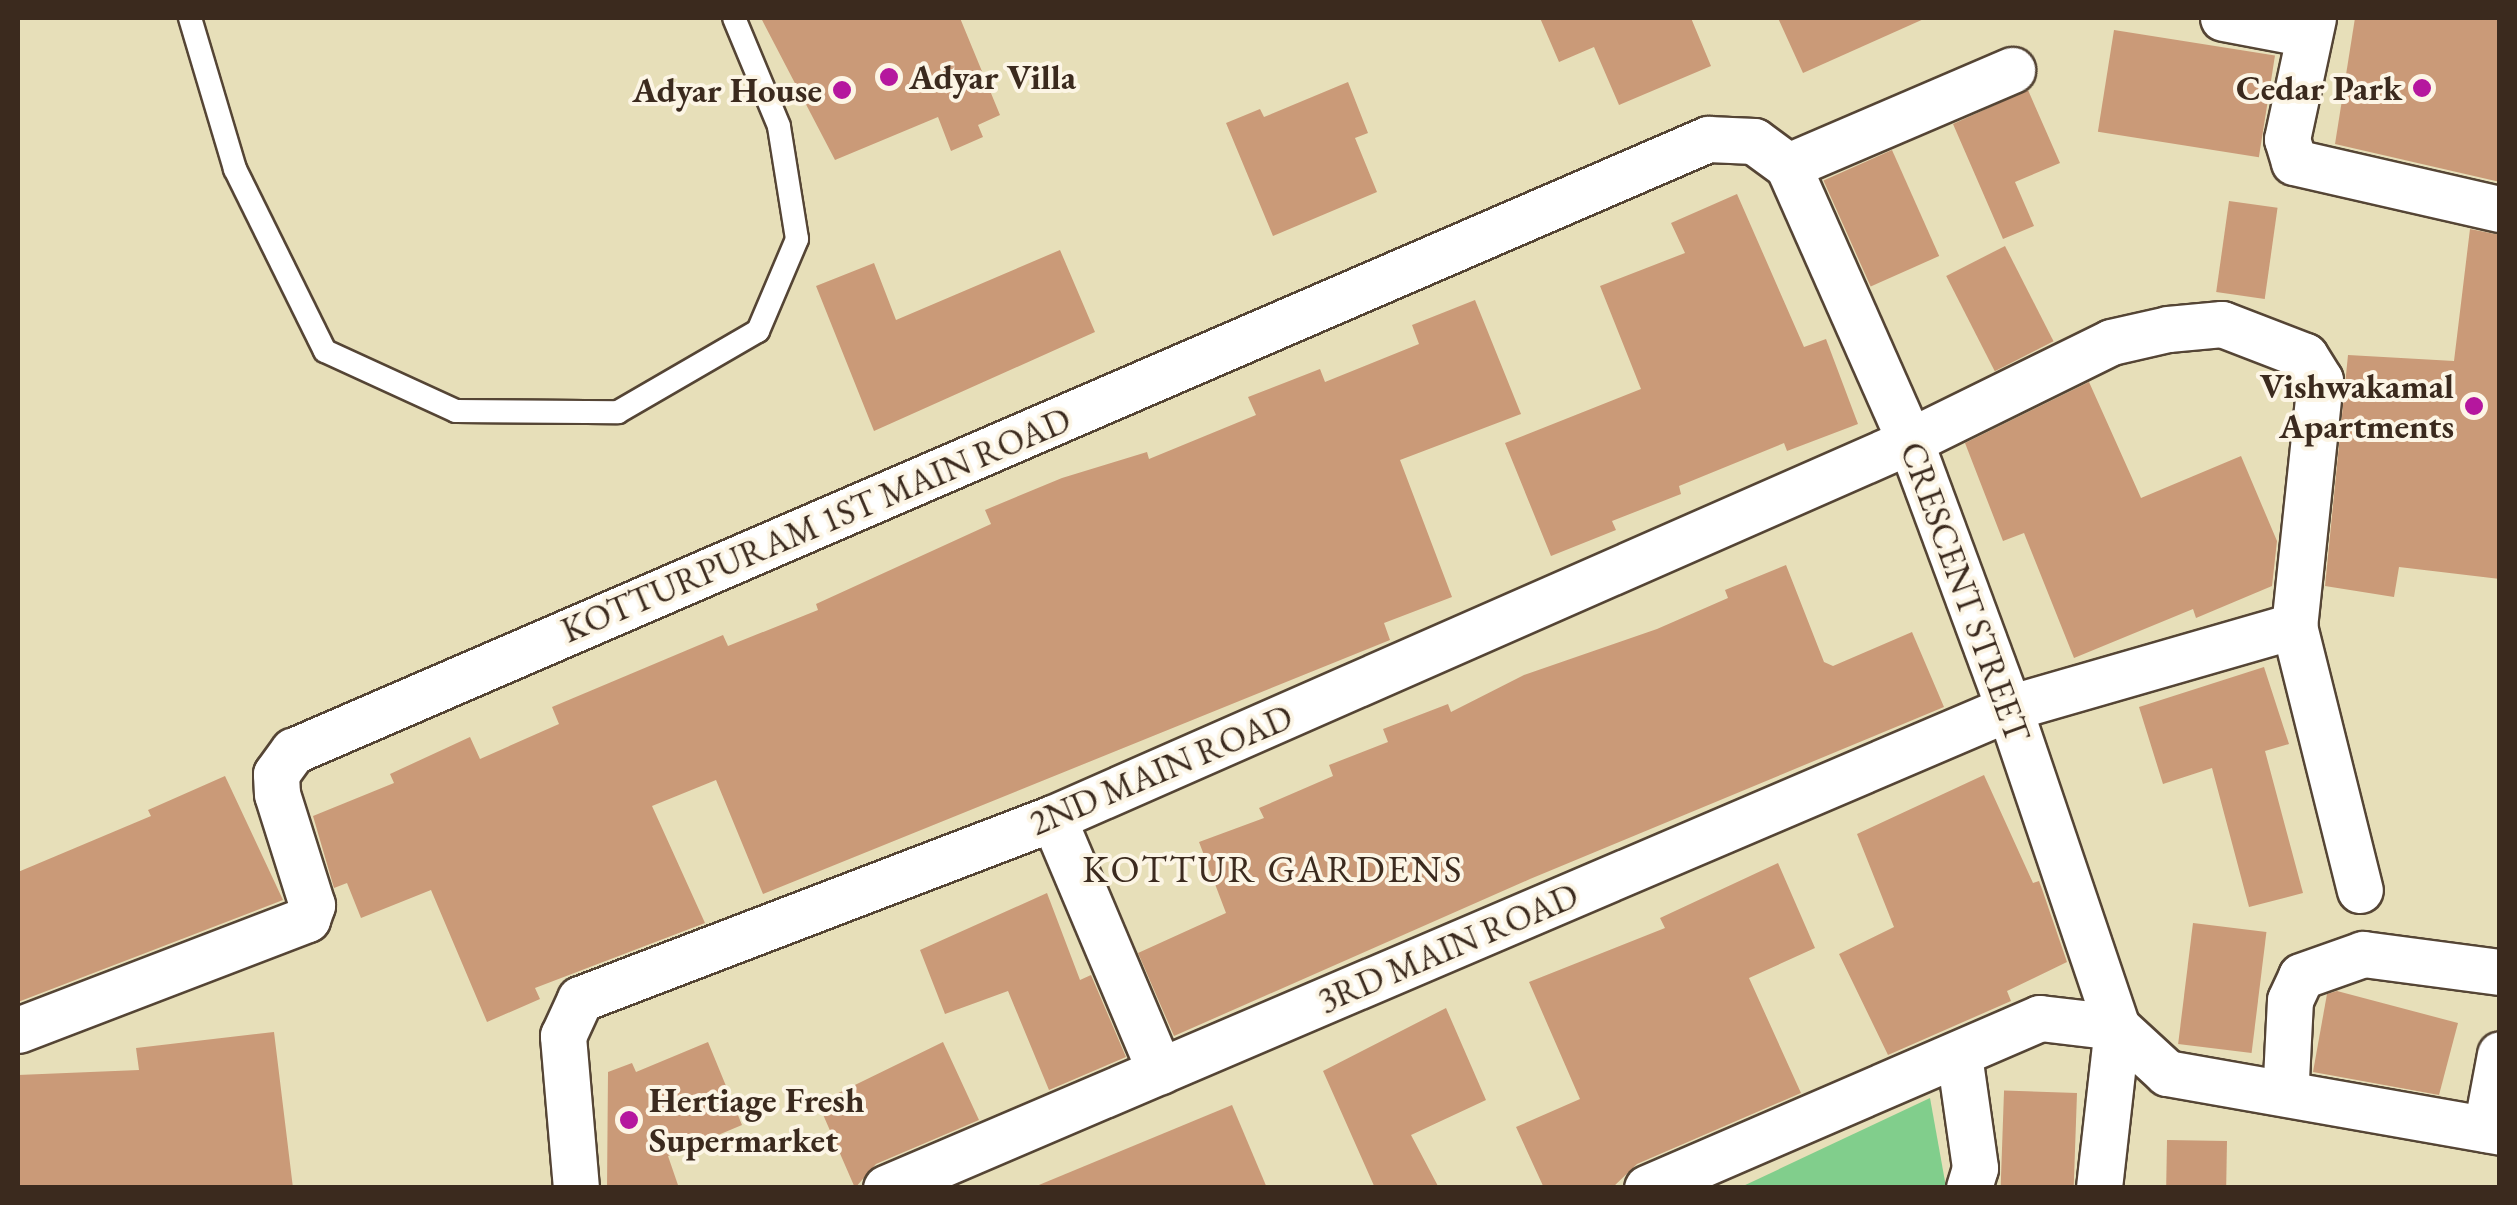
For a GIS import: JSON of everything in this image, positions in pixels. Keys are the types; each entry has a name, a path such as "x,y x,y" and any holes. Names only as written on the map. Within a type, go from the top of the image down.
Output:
{"street":[{"path":"2223,18 2310,26 2287,139 2294,162 2500,209"},
{"path":"1788,166 2012,70"},
{"name":"KOTTURPURAM 1ST MAIN ROAD","path":"18,1030 307,919 312,905 277,794 276,774 294,751 1708,139 1754,141 1788,166"},
{"name":"CRESCENT STREET","path":"1788,166 1910,441 2010,708 2117,1028"},
{"name":"2ND MAIN ROAD","path":"576,1188 563,1036 580,999 1052,818 1910,441 2111,342 2168,328 2222,324 2306,356 2320,380 2294,626"},
{"path":"2294,626 2360,890"},
{"name":"3RD MAIN ROAD","path":"886,1188 2010,708 2294,626"},
{"path":"1052,818 1160,1071"},
{"path":"2280,1090 2286,1079 2290,1000 2301,976 2363,954 2500,972"},
{"path":"1647,1188 2040,1018 2117,1028 2167,1073 2280,1090 2493,1131 2500,1054"},
{"path":"2098,1188 2117,1028"},
{"path":"1959,1055 1975,1168 1969,1188"}],"lane":[{"path":"190,18 234,169 325,351 456,411 618,412 758,331 797,239 779,126 734,18"}],"green space":[{"path":"1930,1098 1946,1187 1741,1187"}],"building":[{"name":"Adyar House","path":"761,18 960,18 1000,115 978,125 983,137 951,151 938,117 835,160"},
{"path":"1540,18 1691,18 1711,66 1619,105 1594,47 1559,62"},
{"path":"1778,18 1926,18 1803,73"},
{"name":"Cedar Park","path":"2355,18 2500,18 2500,182 2335,144"},
{"path":"2114,30 2275,55 2259,157 2098,132"},
{"path":"1348,82 1368,133 1355,138 1377,192 1273,236 1226,123 1260,109 1264,117"},
{"path":"2028,90 2060,163 2015,182 2034,226 2003,239 1953,124"},
{"path":"1892,150 1939,256 1871,286 1823,181"},
{"path":"1737,194 1804,347 1826,339 1858,424 1787,451 1784,443 1679,486 1681,494 1612,521 1616,530 1551,556 1505,443 1641,389 1600,286 1685,253 1671,223"},
{"path":"2229,201 2278,208 2265,299 2216,292"},
{"path":"2470,229 2500,235 2500,579 2399,567 2394,597 2325,586 2348,355 2454,361"},
{"path":"2005,246 2054,341 1995,371 1946,276"},
{"path":"1060,250 1095,332 874,431 816,286 874,263 896,320"},
{"path":"1475,300 1521,414 1400,460 1452,597 1384,623 1390,640 763,894 716,780 652,806 705,923 535,988 540,999 487,1022 431,890 361,918 347,883 334,888 313,816 394,783 390,774 470,737 480,759 559,724 552,707 723,635 728,646 818,610 816,604 991,524 985,510 1062,478 1147,452 1149,459 1256,415 1248,397 1320,369 1325,382 1419,344 1412,325"},
{"path":"2089,382 2141,498 2241,456 2277,541 2272,586 2196,618 2193,609 2074,658 2024,533 2003,541 1965,443"},
{"path":"1786,565 1824,662 1833,666 1912,632 1944,707 1530,879 1174,1036 1138,953 1226,913 1199,842 1264,818 1259,808 1333,776 1329,765 1388,742 1383,729 1448,704 1451,712 1524,675 1657,629 1728,598 1725,590"},
{"path":"2264,667 2289,744 2265,751 2303,893 2249,907 2212,768 2163,784 2139,707"},
{"path":"1984,775 2033,883 2039,881 2067,962 2007,991 2011,1001 1888,1055 1839,954 1894,927 1857,834"},
{"path":"225,776 283,900 18,1002 18,872 151,816 148,810"},
{"path":"1778,863 1815,948 1749,978 1801,1093 1637,1164 1612,1188 1544,1188 1516,1127 1580,1099 1529,982 1665,928 1660,918"},
{"path":"1047,893 1080,980 1091,975 1126,1057 1049,1090 1008,991 945,1014 920,950"},
{"path":"2193,923 2266,932 2252,1053 2178,1044"},
{"path":"2337,991 2458,1023 2439,1095 2313,1072 2327,994"},
{"path":"1446,1008 1486,1100 1411,1135 1439,1188 1375,1188 1323,1071"},
{"path":"274,1032 293,1188 18,1188 18,1075 139,1070 136,1048"},
{"path":"708,1042 742,1125 668,1156 679,1188 607,1188 608,1072 632,1063 636,1072"},
{"path":"943,1042 979,1120 876,1164 855,1188 818,1103"},
{"path":"2004,1090 2077,1093 2074,1188 2001,1185"},
{"path":"1232,1105 1267,1188 1034,1188 1034,1187"},
{"path":"2167,1140 2227,1141 2226,1188 2166,1188"}],"place":[{"name":"Adyar Villa","path":"889,77"},
{"name":"Cedar Park","path":"2422,88"},
{"name":"Adyar House","path":"842,90"},
{"name":"Vishwakamal Apartments","path":"2474,406"},
{"name":"Hertiage Fresh Supermarket","path":"629,1120"}],"district":[{"name":"KOTTUR GARDENS","path":"1273,869"}]}
